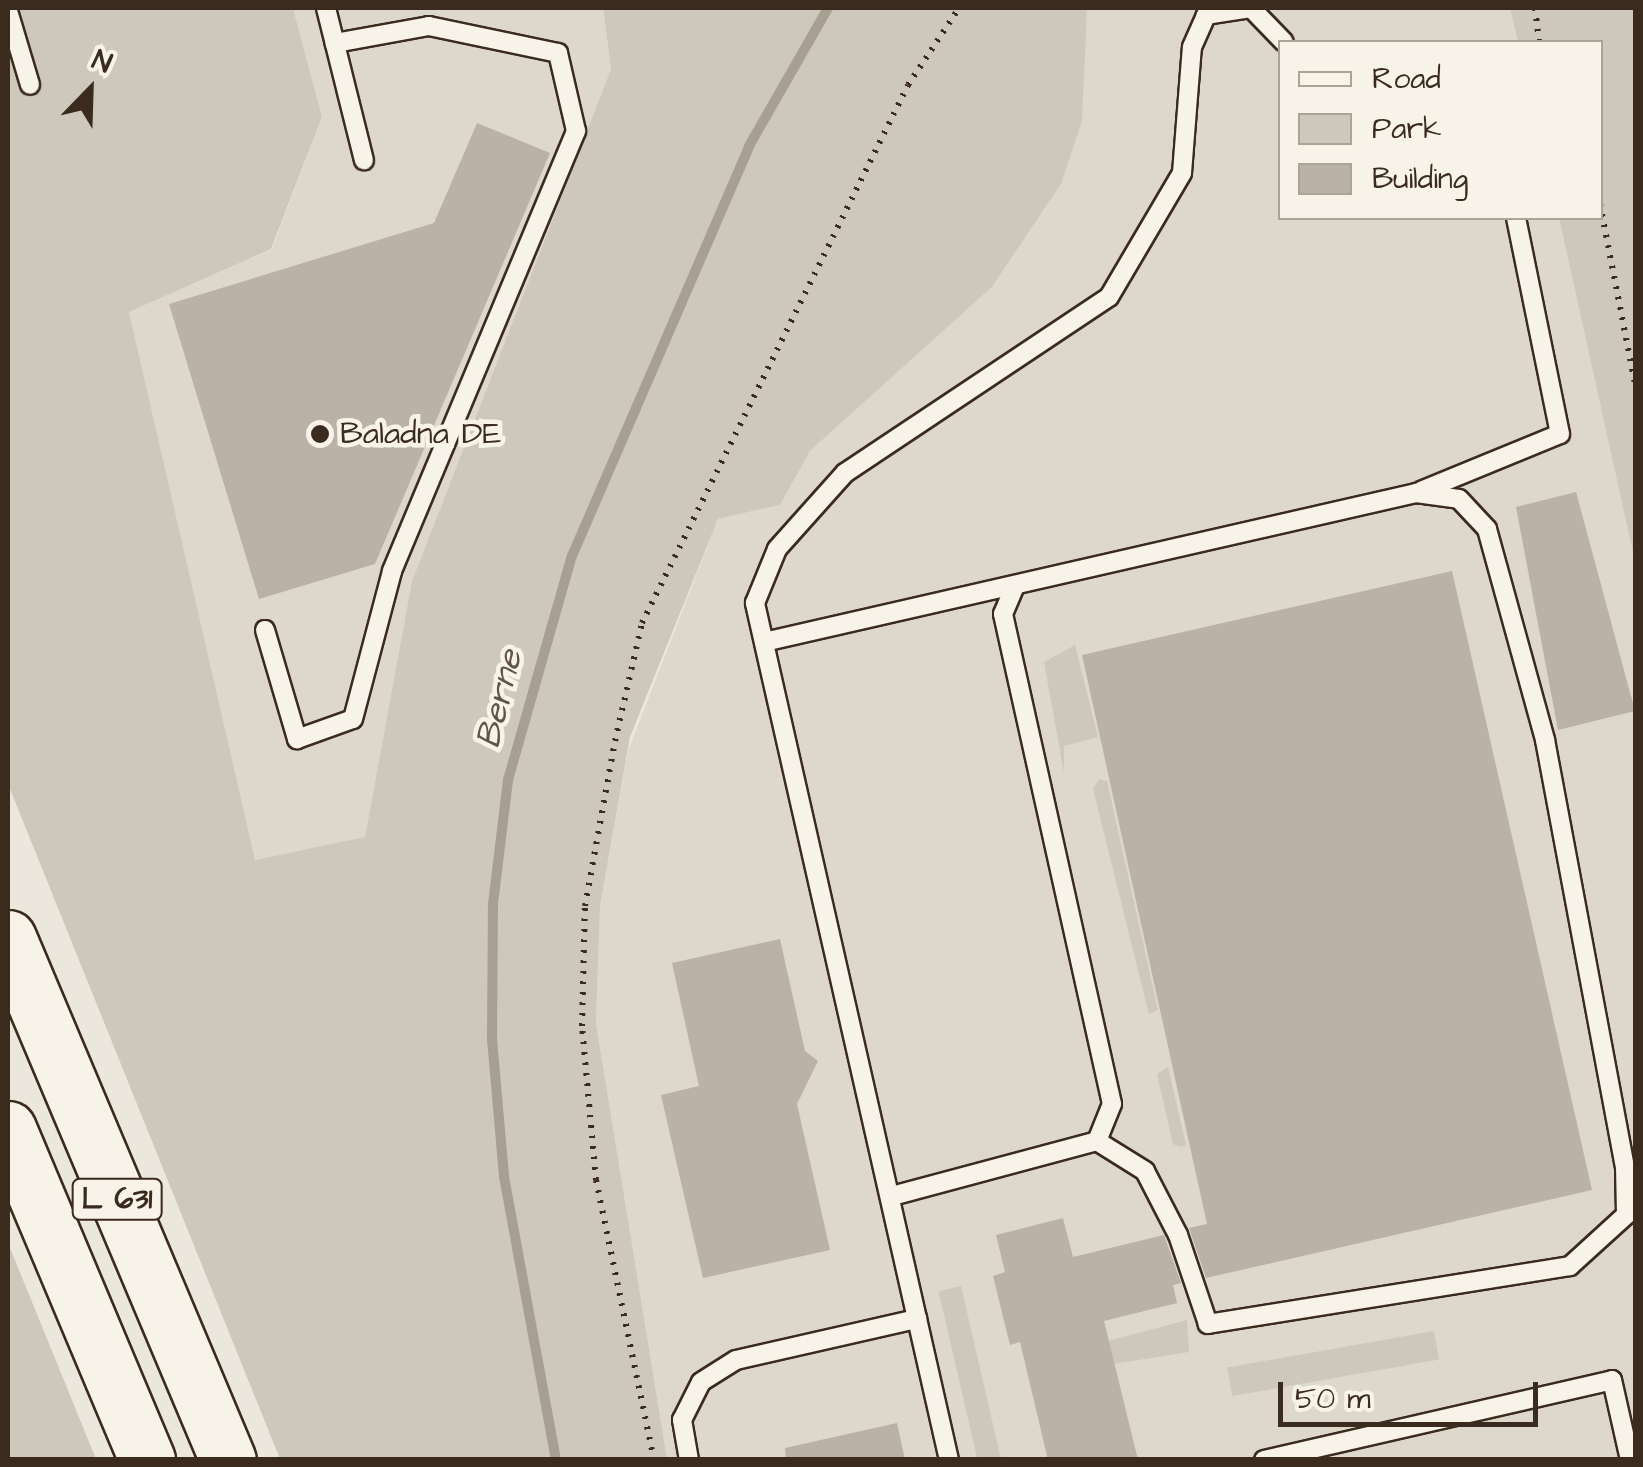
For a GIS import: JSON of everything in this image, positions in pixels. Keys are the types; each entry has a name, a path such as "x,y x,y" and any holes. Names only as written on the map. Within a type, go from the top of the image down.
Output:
{"main road":[{"name":"L 631","path":"8,938 228,1460"},
{"name":"L 631","path":"8,1129 147,1460"}],"lane":[{"path":"326,8 364,160"},
{"path":"949,1460 755,603 777,549 806,510 845,473 1109,297 1182,173 1192,47 1206,15 1251,8 1282,40"},
{"path":"8,11 30,85"},
{"path":"266,630 297,740 353,719 392,571 576,131 558,53 429,26 335,43"},
{"path":"764,642 1416,492 1560,434 1516,220"},
{"path":"892,1196 1097,1140 1145,1171 1178,1235 1208,1324 1570,1266 1626,1215 1625,1166 1545,740 1487,528 1458,499 1416,492"},
{"path":"1015,586 1002,614 1112,1104 1097,1140"},
{"path":"689,1460 682,1420 701,1382 724,1367 917,1319"},
{"path":"1264,1460 1612,1380 1630,1460"}],"path":[{"path":"654,1460 596,1180 582,1026 585,906 614,741 642,623 908,85 959,8"},
{"path":"1536,8 1539,40"},
{"path":"1603,219 1636,389"}],"shaded area":[{"path":"293,8 603,8 611,69 412,581 365,838 254,860 129,312 272,249 322,117"},
{"path":"1087,8 1510,8 1518,40 1278,40 1278,220 1559,220 1635,562 1635,1459 667,1459 596,1023 600,906 628,751 718,519 780,505 810,451 992,287 1061,184"}],"green space":[{"path":"8,8 293,8 322,117 271,249 129,312 255,860 365,837 412,581 611,69 603,8 1087,8 1082,121 1061,184 992,287 810,451 780,505 718,519 630,737 600,906 596,1023 667,1459 280,1459 8,784"},
{"path":"1510,8 1635,8 1635,562 1559,220 1603,220 1603,40 1518,40"},
{"path":"1075,645 1098,737 1064,746 1064,773 1044,662"},
{"path":"1099,779 1107,781 1158,1010 1149,1014 1093,789"},
{"path":"1168,1067 1186,1145 1181,1147 1173,1144 1157,1074"},
{"path":"8,1243 96,1459 8,1459"},
{"path":"961,1286 1001,1459 978,1460 939,1291"},
{"path":"1187,1320 1189,1352 1094,1367 1089,1346"},
{"path":"1434,1331 1439,1360 1232,1396 1227,1367"}],"building":[{"name":"Baladna DE","path":"477,123 550,153 375,564 259,599 169,304 434,223"},
{"path":"1576,492 1635,711 1558,730 1516,507"},
{"path":"1452,571 1592,1190 1206,1278 1189,1228 1207,1224 1082,655"},
{"path":"780,939 805,1051 818,1061 797,1104 830,1250 703,1278 661,1095 699,1086 672,963"},
{"path":"1063,1218 1073,1257 1164,1235 1181,1283 1173,1285 1177,1303 1104,1321 1138,1460 1048,1460 1020,1342 1010,1345 993,1276 1005,1272 996,1235"},
{"path":"897,1423 905,1460 786,1460 785,1448"}],"waterway":[{"name":"Berne","path":"556,1460 504,1176 492,1040 493,904 508,780 572,556 749,146 828,8"}],"place":[{"name":"Baladna DE","path":"320,434"}]}
